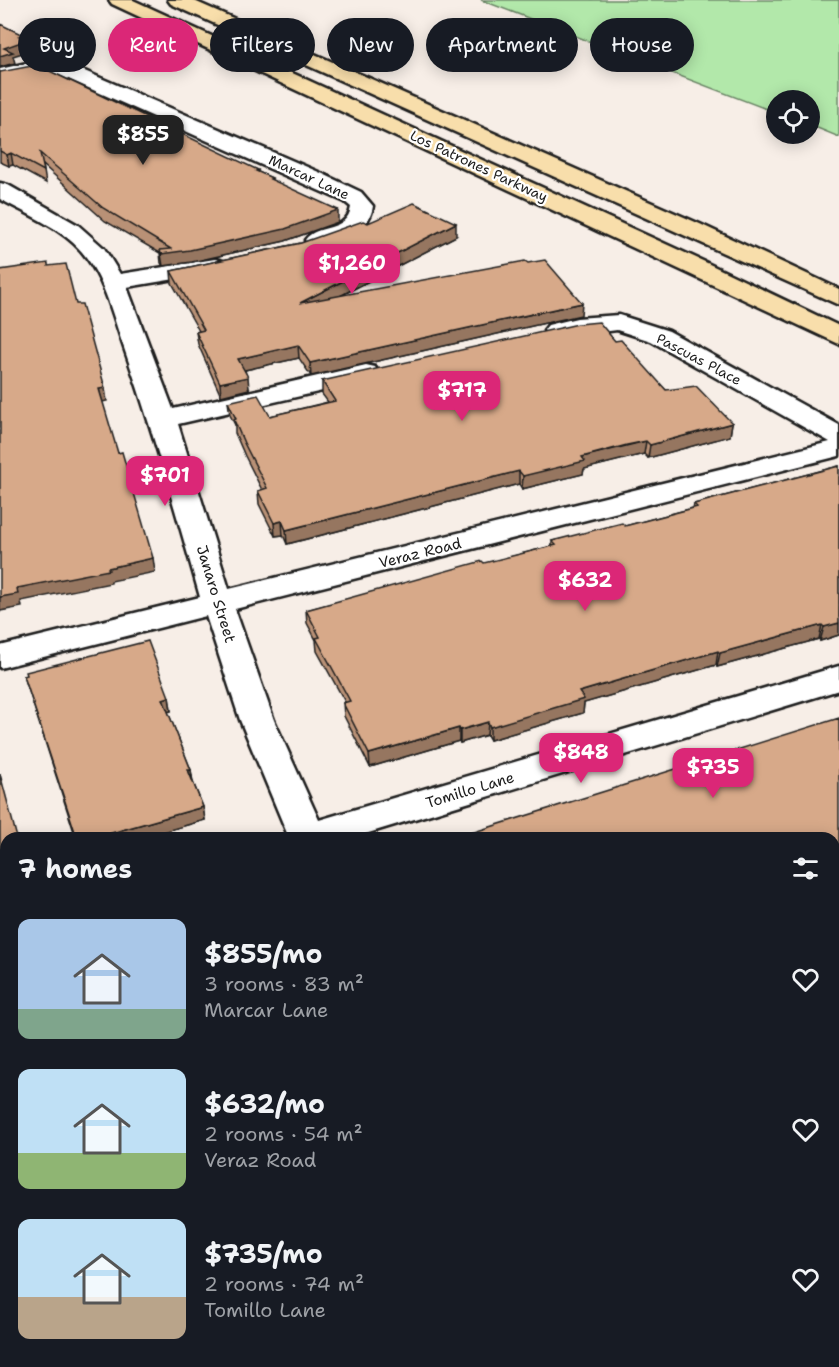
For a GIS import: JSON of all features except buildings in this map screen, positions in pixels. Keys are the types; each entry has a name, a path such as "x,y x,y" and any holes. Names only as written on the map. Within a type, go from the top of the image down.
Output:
{"highway":[{"name":"Los Patrones Parkway","path":"118,0 697,267 839,336"},
{"name":"Los Patrones Parkway","path":"177,0 681,224 839,298"}],"street":[{"name":"Marcar Lane","path":"0,76 26,67 45,65 59,67 313,178 353,197 362,206 362,214 355,226 293,248"},
{"name":"Janaro Street","path":"0,190 70,230 85,242 96,253 113,282 163,419 218,604 257,720 305,832"},
{"path":"113,282 192,271 237,261"},
{"name":"Pascuas Place","path":"531,336 577,326 619,322 660,336 839,436"},
{"path":"163,419 393,367"},
{"name":"Veraz Road","path":"0,657 839,448"},
{"name":"Tomillo Lane","path":"328,832 839,678"}],"green space":[{"path":"481,0 839,0 839,137 820,129 820,90 766,90 766,109 670,72 694,72 694,18 590,18 590,42 578,37 578,18 528,18"}]}
